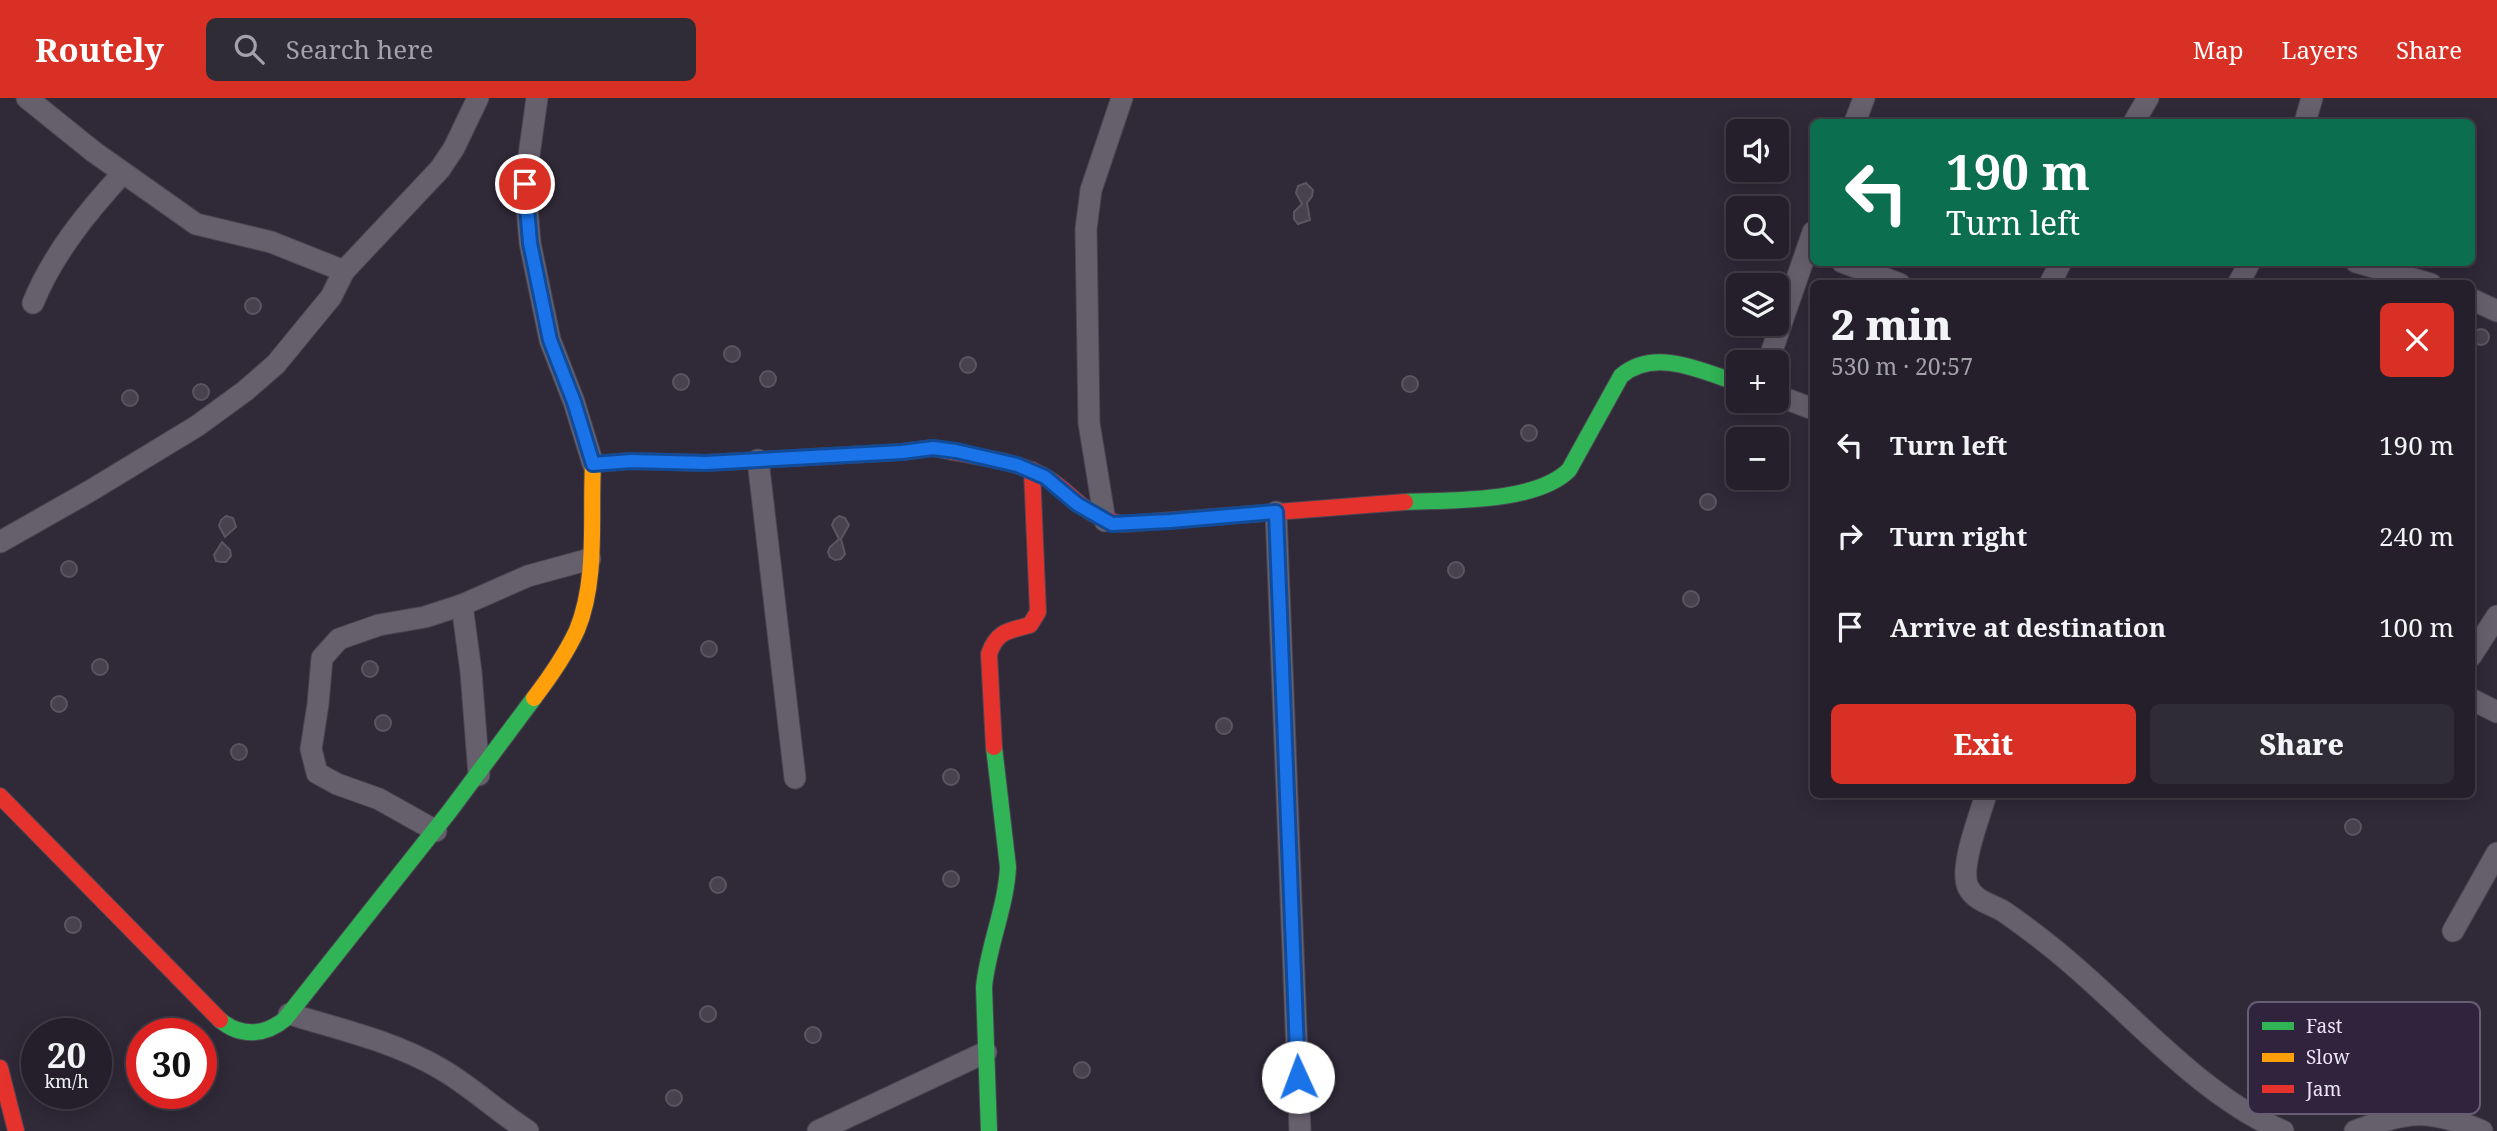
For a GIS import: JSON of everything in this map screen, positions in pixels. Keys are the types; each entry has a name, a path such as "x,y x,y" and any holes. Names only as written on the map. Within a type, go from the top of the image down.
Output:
{"street":[{"path":"27,98 123,173 196,224 271,242 344,271"},
{"path":"0,542 186,433 245,391 276,364 331,297 344,271 440,169 454,148 478,98"},
{"path":"0,796 216,1017 232,1030 240,1032 261,1030 280,1023 289,1014 312,982 436,831 549,677 577,628 584,604 590,559 593,464 574,402 550,340 530,243 525,184 537,98"},
{"path":"1105,521 1089,423 1086,229 1091,190 1122,98"},
{"path":"1856,119 1864,98"},
{"path":"2136,119 2148,98"},
{"path":"2306,119 2312,98"},
{"path":"33,303 41,283 68,240 90,209 123,173"},
{"path":"1772,350 1810,248"},
{"path":"1853,266 1889,280"},
{"path":"2370,266 2417,280"},
{"path":"2475,301 2497,311"},
{"path":"593,464 631,461 706,463 933,448 989,458 1032,470 1105,521 1123,524 1499,497 1560,479 1569,470 1626,368 1637,362 1665,362 1726,380"},
{"path":"1789,400 1810,408"},
{"path":"758,460 795,778"},
{"path":"989,1131 984,987 986,964 1007,887 1008,867 988,662 994,640 1005,632 1030,625 1038,612 1032,470"},
{"path":"1276,512 1300,1131"},
{"path":"436,831 379,799 320,776 314,767 311,749 322,658 333,644 348,634 379,625 425,617 462,605 528,576 590,559"},
{"path":"462,605 471,672 479,775"},
{"path":"2475,650 2497,616"},
{"path":"2475,701 2497,712"},
{"path":"1985,798 1966,867 1966,881 1970,891 2011,917 2064,958 2219,1093 2248,1113"},
{"path":"2453,931 2497,853"},
{"path":"289,1014 357,1034 413,1055 457,1079 528,1131"},
{"path":"818,1131 986,1052"},
{"path":"0,1068 16,1131"},
{"path":"2250,1114 2283,1131"},
{"path":"2355,1131 2389,1118 2411,1114"},
{"path":"2422,1114 2449,1119 2482,1131"}],"building":[{"path":"1306,183 1313,190 1307,203 1310,220 1298,224 1294,219 1294,212 1302,204 1296,193 1298,186"},
{"path":"250,298 256,298 261,306 259,312 250,314 245,309 245,303"},
{"path":"2478,329 2484,329 2489,334 2489,340 2484,345 2475,343 2475,331"},
{"path":"729,346 735,346 740,354 738,360 729,362 724,357 724,351"},
{"path":"965,357 971,357 976,365 974,371 965,373 960,368 960,362"},
{"path":"765,371 771,371 776,379 774,385 765,387 760,382 760,376"},
{"path":"678,374 684,374 689,382 687,388 678,390 673,385 673,379"},
{"path":"1407,376 1413,376 1418,384 1416,390 1407,392 1402,387 1402,381"},
{"path":"198,384 204,384 209,392 207,398 198,400 193,395 193,389"},
{"path":"127,390 133,390 138,398 136,404 127,406 122,401 122,395"},
{"path":"1526,425 1532,425 1537,433 1535,439 1526,441 1521,436 1521,430"},
{"path":"1705,494 1711,494 1716,502 1714,508 1705,510 1700,505 1700,499"},
{"path":"226,516 233,518 236,527 225,537 219,526"},
{"path":"839,516 845,518 849,525 841,539 845,554 841,559 835,560 828,552 839,539 832,525"},
{"path":"222,542 230,550 231,556 226,562 216,561 214,555"},
{"path":"66,561 72,561 77,569 75,575 66,577 61,572 61,566"},
{"path":"1453,562 1459,562 1464,570 1462,576 1453,578 1448,573 1448,567"},
{"path":"1688,591 1694,591 1699,599 1697,605 1688,607 1683,602 1683,596"},
{"path":"706,641 712,641 717,649 715,655 706,657 701,652 701,646"},
{"path":"97,659 103,659 108,667 106,673 97,675 92,670 92,664"},
{"path":"367,661 373,661 378,669 376,675 367,677 362,672 362,666"},
{"path":"56,696 62,696 67,704 65,710 56,712 51,707 51,701"},
{"path":"380,715 386,715 391,723 389,729 380,731 375,726 375,720"},
{"path":"1221,718 1227,718 1232,726 1230,732 1221,734 1216,729 1216,723"},
{"path":"236,744 242,744 247,752 245,758 236,760 231,755 231,749"},
{"path":"948,769 954,769 959,777 957,783 948,785 943,780 943,774"},
{"path":"2350,819 2356,819 2361,827 2359,833 2350,835 2345,830 2345,824"},
{"path":"948,871 954,871 959,879 957,885 948,887 943,882 943,876"},
{"path":"715,877 721,877 726,885 724,891 715,893 710,888 710,882"},
{"path":"70,917 76,917 81,925 79,931 70,933 65,928 65,922"},
{"path":"705,1006 711,1006 716,1014 714,1020 705,1022 700,1017 700,1011"},
{"path":"810,1027 816,1027 821,1035 819,1041 810,1043 805,1038 805,1032"},
{"path":"1079,1062 1085,1062 1090,1070 1088,1076 1079,1078 1074,1073 1074,1067"},
{"path":"671,1090 677,1090 682,1098 680,1104 671,1106 666,1101 666,1095"}],"traffic: fast":[{"path":"1405,502 1492,498 1536,489 1554,481 1569,470 1621,376 1634,367 1663,362 1694,368 1726,379"},
{"path":"220,1020 228,1026 252,1032 269,1029 285,1019 449,812 534,698"},
{"path":"989,1131 984,987 1008,867 994,747"}],"traffic: slow":[{"path":"534,698 568,648 584,610 592,548 593,464 631,461 706,463 933,448 953,452"}],"traffic: jam":[{"path":"953,452 1033,471 1055,483 1098,516 1123,524 1405,502"},
{"path":"994,747 989,654 1000,636 1030,625 1038,612 1032,470"},
{"path":"0,796 220,1020"},
{"path":"0,1068 16,1131"}],"route":[{"path":"525,184 530,243 550,340 574,402 593,464 631,461 706,463 933,448 989,458 1032,470 1045,477 1077,504 1112,524 1276,512 1298,1077"}]}
